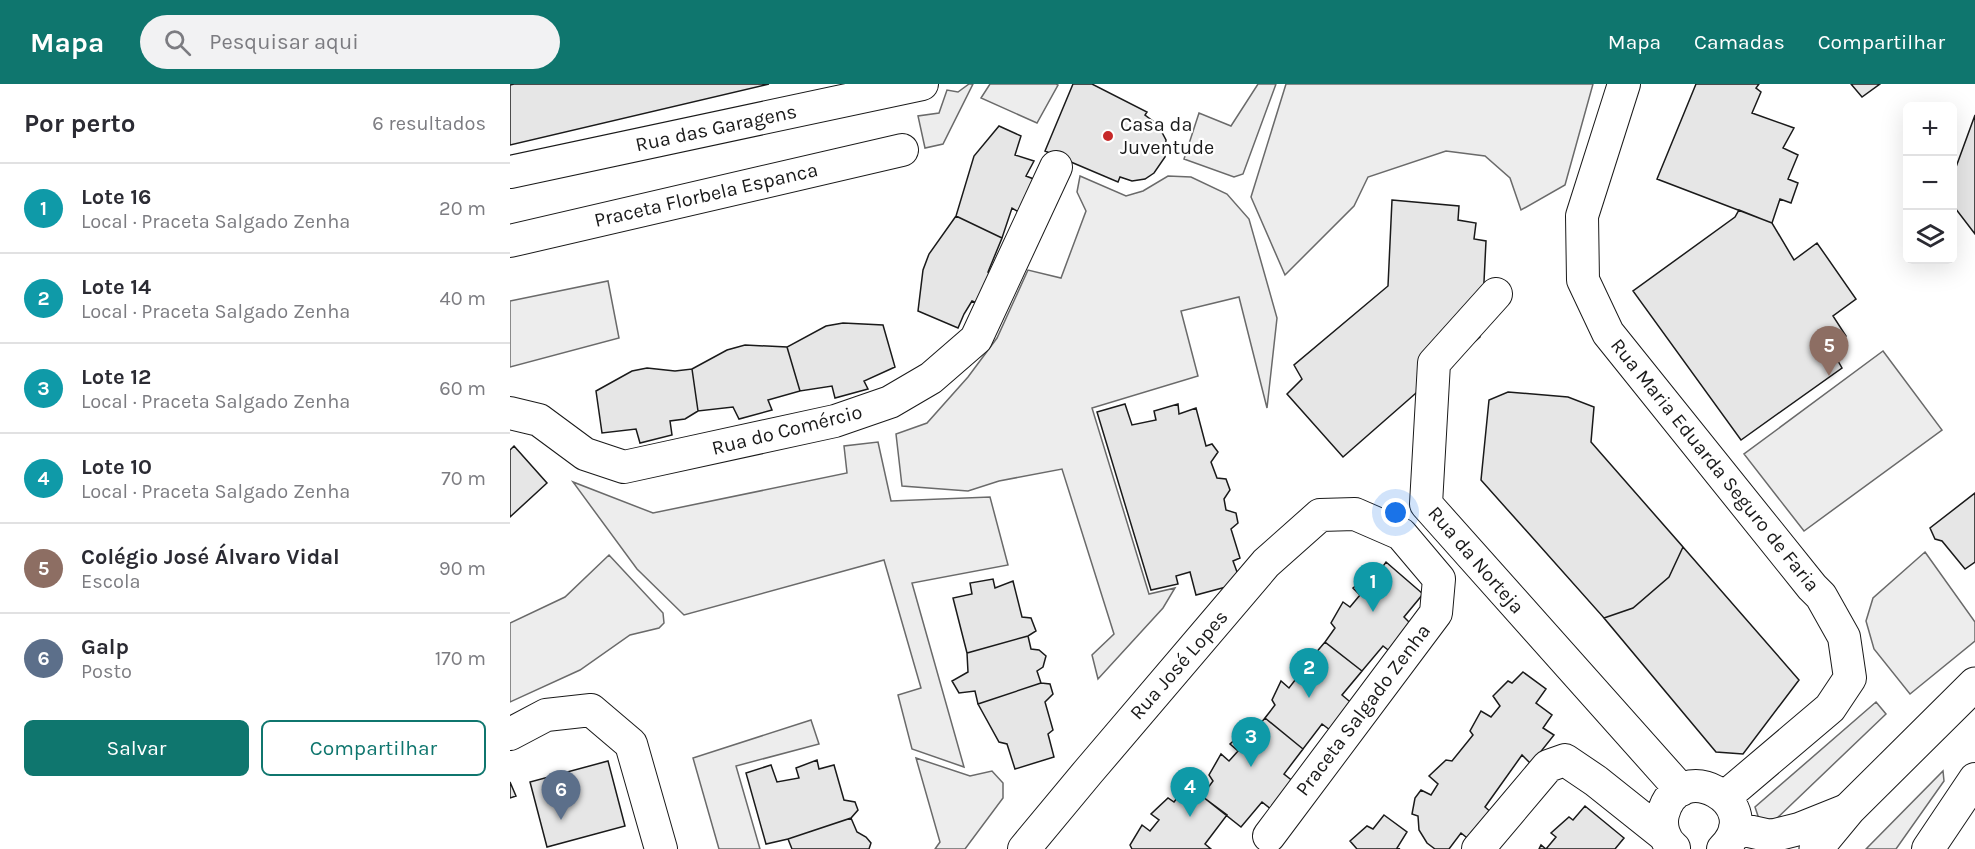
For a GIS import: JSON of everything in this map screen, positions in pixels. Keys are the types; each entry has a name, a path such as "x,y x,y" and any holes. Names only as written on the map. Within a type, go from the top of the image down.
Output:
{"main road":[{"path":"1816,849 1849,809 1975,684"}],"street":[{"name":"Rua das Garagens","path":"510,172 922,84"},
{"name":"Rua Maria Eduarda Seguro de Faria","path":"1623,84 1582,216 1583,280 1608,333 1821,596 1844,637 1850,678 1830,708 1725,797"},
{"name":"Praceta Florbela Espanca","path":"510,241 902,150"},
{"name":"Rua do Comércio","path":"510,413 539,420 585,454 624,467 836,422 890,402 932,378 976,339 1056,167"},
{"name":"Rua da Norteja","path":"1496,294 1434,363 1426,504 1682,790"},
{"name":"Praceta Salgado Zenha","path":"1269,836 1436,613 1440,579 1401,534 1355,514"},
{"name":"Rua José Lopes","path":"1024,849 1266,563 1320,515 1355,514"},
{"path":"510,734 546,715 591,710 631,744 662,849"},
{"path":"1478,849 1548,766 1565,760 1596,782 1670,843"},
{"path":"1928,849 1975,779"},
{"path":"1670,843 1662,826 1666,806 1682,790 1692,786 1715,790 1732,806 1735,817 1729,839 1771,836 1799,829 1849,809"}],"shaded area":[{"path":"969,84 973,84 943,144 925,148 918,116 939,113 947,90 958,92"},
{"path":"990,84 1058,85 1037,123 981,98"},
{"path":"1258,84 1276,84 1243,174 1234,177 1184,159 1199,113 1231,126"},
{"path":"1286,84 1593,84 1565,185 1521,210 1510,178 1485,156 1446,151 1368,177 1354,206 1285,275 1251,197"},
{"path":"1080,176 1126,196 1143,191 1168,176 1191,177 1227,194 1249,219 1277,318 1267,408 1239,297 1181,311 1198,376 1092,408 1149,594 1175,588 1163,608 1098,679 1092,655 1114,634 1062,469 999,481 968,491 902,486 896,434 927,423 968,377 997,338 1028,270 1061,278 1086,211 1077,192"},
{"path":"608,281 619,338 510,367 510,301"},
{"path":"1883,351 1942,430 1804,531 1744,454"},
{"path":"878,442 891,501 990,497 1008,565 912,583 964,767 912,749 898,695 921,688 884,560 684,615 637,569 573,482 653,513 847,473 844,446"},
{"path":"1925,552 1975,622 1975,641 1910,694 1874,649 1866,621 1873,598"},
{"path":"609,555 663,613 664,623 659,628 630,635 580,670 510,702 510,623 565,597"},
{"path":"1876,702 1886,714 1774,821 1759,819 1755,807"},
{"path":"811,720 819,744 736,766 760,849 719,849 693,758"},
{"path":"916,758 970,776 992,771 1003,783 1003,798 965,849 935,849 940,842"},
{"path":"1943,771 1944,781 1896,849 1866,849"}],"building":[{"path":"769,84 510,145 510,85"},
{"name":"Casa da Juventude","path":"1073,84 1092,84 1147,112 1145,115 1158,125 1166,140 1165,157 1154,173 1145,179 1132,181 1120,177 1118,182 1045,151"},
{"path":"1696,84 1759,84 1756,88 1761,92 1752,113 1794,128 1783,148 1798,155 1788,179 1798,183 1791,203 1780,199 1772,223 1657,179"},
{"path":"1851,84 1880,84 1862,97"},
{"path":"1975,115 1975,234 1957,211 1957,164"},
{"path":"999,126 1021,136 1015,155 1034,161 1026,176 1039,181 1022,214 1012,208 1002,238 956,216 974,156"},
{"path":"1392,200 1459,206 1458,220 1476,223 1474,239 1486,241 1483,302 1476,309 1480,337 1343,457 1287,394 1302,379 1294,365 1388,286"},
{"path":"1739,210 1772,223 1794,260 1817,243 1856,299 1833,316 1846,336 1830,347 1842,368 1741,440 1633,291 1735,217"},
{"path":"956,216 1002,238 988,272 997,276 984,306 972,301 958,328 918,311 923,270 929,254"},
{"path":"843,323 883,325 895,367 864,381 868,389 835,398 832,386 800,391 787,347 826,326"},
{"path":"745,345 787,347 800,391 768,400 772,410 739,419 733,407 698,411 692,369 727,350"},
{"path":"647,368 675,371 692,369 698,411 685,419 670,421 672,435 640,443 636,429 602,433 596,391 632,371"},
{"path":"1508,392 1568,397 1594,407 1591,442 1683,547 1669,577 1633,608 1604,618 1481,480 1489,400"},
{"path":"1125,404 1132,425 1156,420 1154,411 1178,404 1179,414 1196,408 1206,446 1212,444 1218,452 1211,462 1217,478 1226,479 1230,490 1224,499 1226,510 1236,513 1238,523 1231,529 1240,558 1233,561 1241,583 1196,595 1190,572 1176,576 1178,584 1151,590 1097,412"},
{"path":"514,446 547,483 510,517 510,450"},
{"path":"1975,493 1975,562 1965,569 1942,541 1935,539 1930,528"},
{"path":"1683,547 1799,680 1743,754 1716,752 1604,618 1633,608 1669,577"},
{"path":"1386,562 1423,594 1404,617 1412,625 1392,653 1383,646 1362,671 1325,642 1335,628 1331,623 1343,602 1350,607 1360,595 1353,588 1370,574 1374,579"},
{"path":"993,579 995,588 1013,581 1022,617 1031,618 1036,631 1028,636 967,653 953,598 972,594 970,583"},
{"path":"1028,636 1031,649 1039,650 1046,656 1043,667 1037,671 1041,683 978,704 975,691 959,693 952,681 968,672 967,653"},
{"path":"1325,642 1362,671 1342,695 1355,706 1334,733 1322,724 1303,749 1265,718 1275,705 1272,700 1281,681 1289,688 1299,675 1292,667 1309,652 1314,655"},
{"path":"1523,672 1546,689 1536,703 1552,715 1543,728 1554,735 1531,764 1522,755 1485,807 1493,814 1471,841 1461,833 1449,849 1435,849 1427,843 1419,830 1418,816 1412,814 1415,798 1421,790 1431,795 1438,784 1429,776 1446,760 1452,761 1473,735 1470,731 1481,711 1491,717 1500,706 1493,696 1508,681 1512,683"},
{"path":"1041,683 1050,684 1053,694 1045,702 1053,730 1048,734 1054,757 1015,769 1007,744 999,742 978,704"},
{"path":"1265,718 1303,749 1284,774 1294,782 1272,810 1262,802 1241,827 1202,796 1213,781 1209,775 1221,754 1229,761 1238,751 1230,744 1248,728 1253,732"},
{"path":"817,760 819,769 834,765 844,800 855,802 858,810 851,818 766,844 746,773 771,765 777,782 799,778 796,768"},
{"path":"608,761 625,826 547,847 530,782"},
{"path":"510,782 516,796 510,798"},
{"path":"1187,785 1227,815 1205,844 1211,849 1132,849 1130,845 1142,825 1150,831 1159,820 1151,814 1168,798 1174,802"},
{"path":"1585,806 1624,838 1615,849 1546,849 1556,837 1551,833 1569,817 1573,820"},
{"path":"1384,815 1407,832 1397,848 1400,849 1357,849 1350,841 1367,826 1373,829"},
{"path":"851,818 857,832 871,843 869,849 792,849 788,839"}],"place":[{"name":"Casa da Juventude","path":"1108,136"},
{"name":"Colégio José Álvaro Vidal","path":"1829,376"},
{"name":"Lote 16","path":"1373,612"},
{"name":"Lote 14","path":"1309,698"},
{"name":"Lote 12","path":"1251,767"},
{"name":"Lote 10","path":"1190,817"},
{"name":"Galp","path":"561,820"}]}
